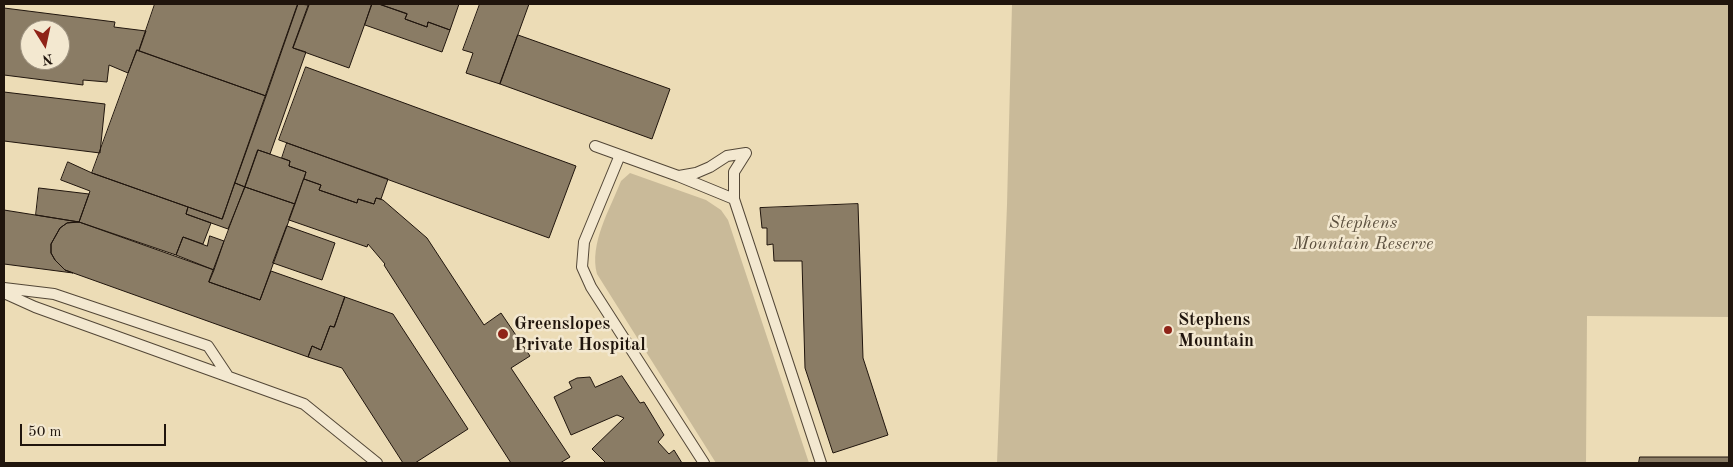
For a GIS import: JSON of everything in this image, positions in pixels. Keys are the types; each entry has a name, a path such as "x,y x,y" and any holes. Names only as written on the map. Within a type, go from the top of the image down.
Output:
{"lane":[{"path":"596,146 734,199"},
{"path":"678,176 696,173 727,156 746,153 734,172 734,199 821,463"},
{"path":"620,155 584,242 582,267 591,287 704,463"},
{"path":"4,288 54,294 208,346 228,376"},
{"path":"4,293 35,307 304,404 377,463"}],"green space":[{"name":"Stephens Mountain Reserve","path":"1012,4 1729,4 1729,317 1587,316 1586,463 997,463 1007,205"},
{"path":"630,173 706,200 721,210 728,220 809,463 716,463 597,274 595,263 598,239 621,181"}],"building":[{"path":"155,4 298,4 266,96 139,51"},
{"path":"298,4 309,5 293,48 306,52 270,154 258,150 245,187 235,183"},
{"path":"309,4 372,4 349,68 293,48"},
{"path":"372,4 379,4 407,14 405,19 427,27 428,22 450,30 442,52 365,25"},
{"path":"379,4 459,4 450,30 428,22 427,27 405,19 407,14"},
{"path":"480,4 529,4 500,84 466,73 473,53 463,50"},
{"path":"4,8 115,22 114,27 146,31 128,73 109,65 107,82 83,80 83,85 4,75"},
{"path":"518,35 670,89 652,139 500,84"},
{"path":"137,50 266,96 222,219 92,173"},
{"path":"306,67 576,166 549,238 279,140"},
{"path":"4,92 105,104 100,153 4,141"},
{"path":"287,143 388,179 381,199 376,198 374,204 358,199 357,203 319,190 321,185 304,179 306,172 289,166 290,161 282,158"},
{"path":"258,150 290,161 289,166 306,172 295,204 245,187"},
{"path":"68,162 92,173 188,207 186,214 211,223 203,244 183,237 176,255 79,222 90,191 61,180"},
{"path":"304,179 321,185 319,190 357,203 358,199 374,204 376,198 383,200 427,238 484,325 501,313 530,356 511,368 570,457 560,463 511,463 385,264 368,244 367,247 289,220"},
{"path":"235,183 245,187 228,229 186,214 188,207 222,219"},
{"path":"245,187 295,204 260,300 209,282"},
{"path":"39,188 89,194 79,222 36,215"},
{"path":"858,204 863,358 888,435 833,453 805,368 802,261 774,261 773,244 767,245 767,228 762,228 760,208"},
{"path":"4,210 79,222 67,223 60,228 51,244 51,253 55,260 65,270 73,273 4,264"},
{"path":"79,222 214,270 209,282 260,300 271,271 345,297 334,327 330,326 321,350 312,346 308,357 65,270 51,253 51,244 60,228 67,223"},
{"path":"287,226 335,243 322,280 273,263"},
{"path":"210,236 224,241 214,270 176,255 183,237 207,246"},
{"path":"345,297 393,314 468,429 415,463 403,463 342,368 308,357 312,346 321,350 330,326 334,327"},
{"path":"622,376 640,403 644,402 664,435 658,442 669,454 674,450 682,463 606,463 592,449 624,418 617,415 571,435 554,397 572,388 569,382 577,378 590,377 595,387"},
{"path":"1640,457 1729,457 1729,463 1639,463"}],"place":[{"name":"Stephens Mountain","path":"1168,330"},
{"name":"Greenslopes Private Hospital","path":"503,334"}]}
